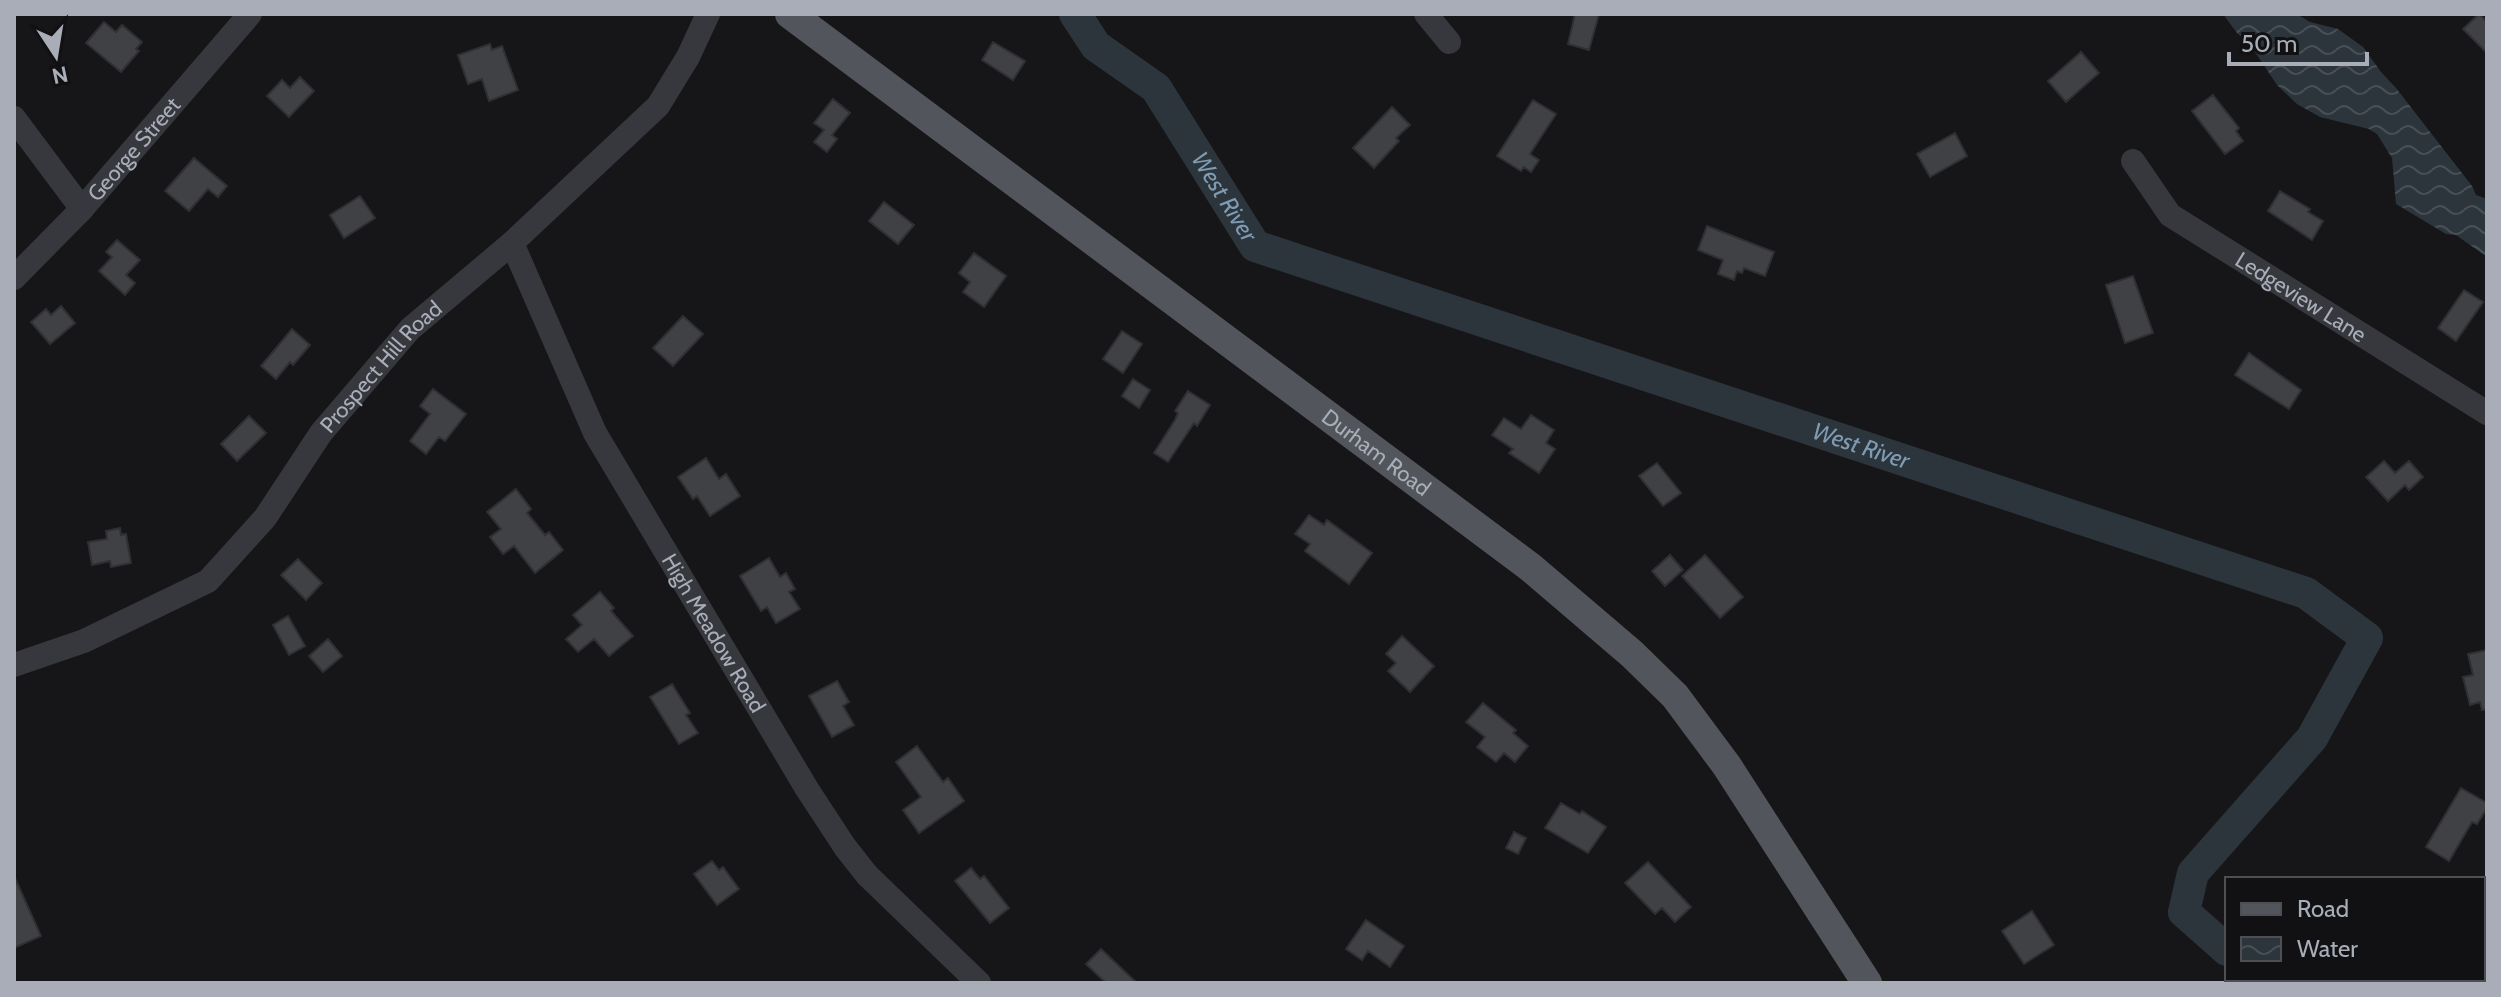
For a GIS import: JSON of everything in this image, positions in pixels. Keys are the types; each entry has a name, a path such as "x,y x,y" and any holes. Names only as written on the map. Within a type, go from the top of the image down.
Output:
{"main road":[{"name":"Durham Road","path":"790,14 1530,567 1632,654 1675,696 1727,766 1867,983"}],"street":[{"name":"George Street","path":"14,278 82,209 250,14"},
{"name":"Prospect Hill Road","path":"14,665 84,641 208,581 265,518 321,433 410,329 512,243 658,106 688,57 708,14"},
{"path":"1426,14 1449,42"},
{"path":"14,118 82,209"},
{"name":"Ledgeview Lane","path":"2133,161 2170,215 2487,413"},
{"name":"High Meadow Road","path":"512,243 595,433 807,789 867,875 979,983"}],"water":[{"path":"2223,14 2297,14 2310,22 2338,29 2363,47 2476,195 2487,199 2487,257 2456,235 2446,234 2396,204 2392,158 2377,134 2369,129 2320,117 2297,104 2277,85 2251,46"}],"building":[{"path":"1575,14 1599,14 1589,50 1568,44"},
{"path":"2479,14 2487,22 2487,53 2463,29"},
{"path":"104,22 116,32 122,25 142,42 136,49 139,51 121,72 86,43"},
{"path":"993,42 1025,61 1013,80 982,60"},
{"path":"490,44 492,50 502,46 518,90 489,101 482,79 468,84 458,55"},
{"path":"2081,52 2099,73 2066,102 2048,81"},
{"path":"300,77 314,91 289,117 267,96 282,80 290,88"},
{"path":"2213,95 2239,128 2236,131 2243,141 2225,154 2192,111"},
{"path":"833,99 850,113 832,135 837,139 827,152 814,142 824,130 814,123"},
{"path":"1533,100 1556,114 1530,154 1539,160 1531,172 1524,167 1521,171 1497,156"},
{"path":"1392,107 1410,125 1374,168 1353,148"},
{"path":"1955,133 1967,156 1930,177 1917,154"},
{"path":"194,158 227,186 218,197 208,189 189,211 165,191"},
{"path":"2280,191 2310,209 2308,212 2323,221 2312,240 2268,211"},
{"path":"360,196 375,218 344,238 330,215"},
{"path":"884,202 914,225 898,244 869,221"},
{"path":"1707,226 1774,252 1765,276 1744,268 1742,273 1737,271 1734,280 1718,274 1723,260 1698,250"},
{"path":"117,240 140,260 126,275 135,283 125,295 99,271 112,257 106,252"},
{"path":"974,253 1006,276 984,307 963,292 970,282 959,273"},
{"path":"2133,276 2153,333 2125,343 2106,285"},
{"path":"2464,290 2483,302 2456,341 2438,328"},
{"path":"61,306 75,323 50,344 31,322 46,309 51,315"},
{"path":"683,316 703,334 673,366 653,348"},
{"path":"292,329 310,345 276,379 261,366"},
{"path":"1122,331 1142,344 1123,373 1103,359"},
{"path":"2249,353 2301,390 2289,409 2235,375"},
{"path":"1133,379 1150,390 1139,408 1122,396"},
{"path":"433,389 466,414 445,441 439,437 426,454 410,441 430,414 420,406"},
{"path":"1188,391 1210,405 1168,462 1154,453 1175,420 1178,413 1175,411"},
{"path":"1531,415 1554,430 1546,443 1555,449 1539,473 1509,453 1513,449 1492,435 1504,418 1521,429"},
{"path":"249,416 266,433 237,461 221,444"},
{"path":"706,458 719,479 726,474 740,496 710,516 697,496 693,499 678,477"},
{"path":"2384,461 2395,473 2409,461 2423,477 2409,490 2405,485 2388,501 2366,477"},
{"path":"1657,463 1681,493 1663,506 1639,476"},
{"path":"516,489 531,509 527,513 545,535 549,532 563,550 535,573 514,546 503,554 490,537 501,529 487,512"},
{"path":"1309,515 1324,525 1327,520 1372,553 1349,584 1305,551 1310,544 1295,534"},
{"path":"120,528 121,535 126,534 131,563 111,567 110,561 92,565 88,542 107,539 106,531"},
{"path":"1670,555 1683,570 1665,586 1652,571"},
{"path":"1705,555 1743,597 1720,618 1682,576"},
{"path":"769,558 780,577 786,573 795,589 789,592 800,609 776,623 767,607 761,611 740,576"},
{"path":"298,559 322,583 306,600 281,575"},
{"path":"600,592 614,608 611,611 633,636 609,656 594,639 578,652 566,639 582,625 573,615"},
{"path":"288,616 305,646 289,655 273,625"},
{"path":"1402,636 1434,666 1410,692 1388,671 1396,663 1386,654"},
{"path":"328,639 342,656 323,672 309,656"},
{"path":"2487,650 2487,709 2482,710 2480,702 2470,705 2463,677 2473,675 2468,654"},
{"path":"837,681 849,702 843,706 854,725 832,737 809,696"},
{"path":"672,684 698,733 679,744 650,697"},
{"path":"1483,703 1516,730 1513,733 1528,746 1515,762 1504,753 1496,762 1477,747 1485,737 1466,722"},
{"path":"917,746 943,782 948,778 964,801 919,833 903,810 921,797 896,762"},
{"path":"2461,788 2487,803 2487,808 2477,824 2472,822 2449,861 2426,847"},
{"path":"1561,803 1580,814 1582,811 1606,827 1588,853 1545,828"},
{"path":"1514,832 1526,838 1518,854 1506,848"},
{"path":"712,861 719,870 723,867 739,889 717,905 694,874"},
{"path":"1648,862 1691,907 1675,922 1662,908 1655,914 1625,883"},
{"path":"971,868 980,879 984,876 1009,908 990,923 955,881"},
{"path":"14,876 41,936 14,948"},
{"path":"2032,911 2054,945 2024,964 2002,931"},
{"path":"1366,920 1404,946 1390,967 1368,951 1362,960 1346,949"},
{"path":"1101,949 1137,983 1106,983 1086,964"}],"waterway":[{"name":"West River","path":"1075,14 1096,46 1156,88 1255,246 2306,593 2367,638 2312,738 2193,873 2184,912 2225,948"}]}
